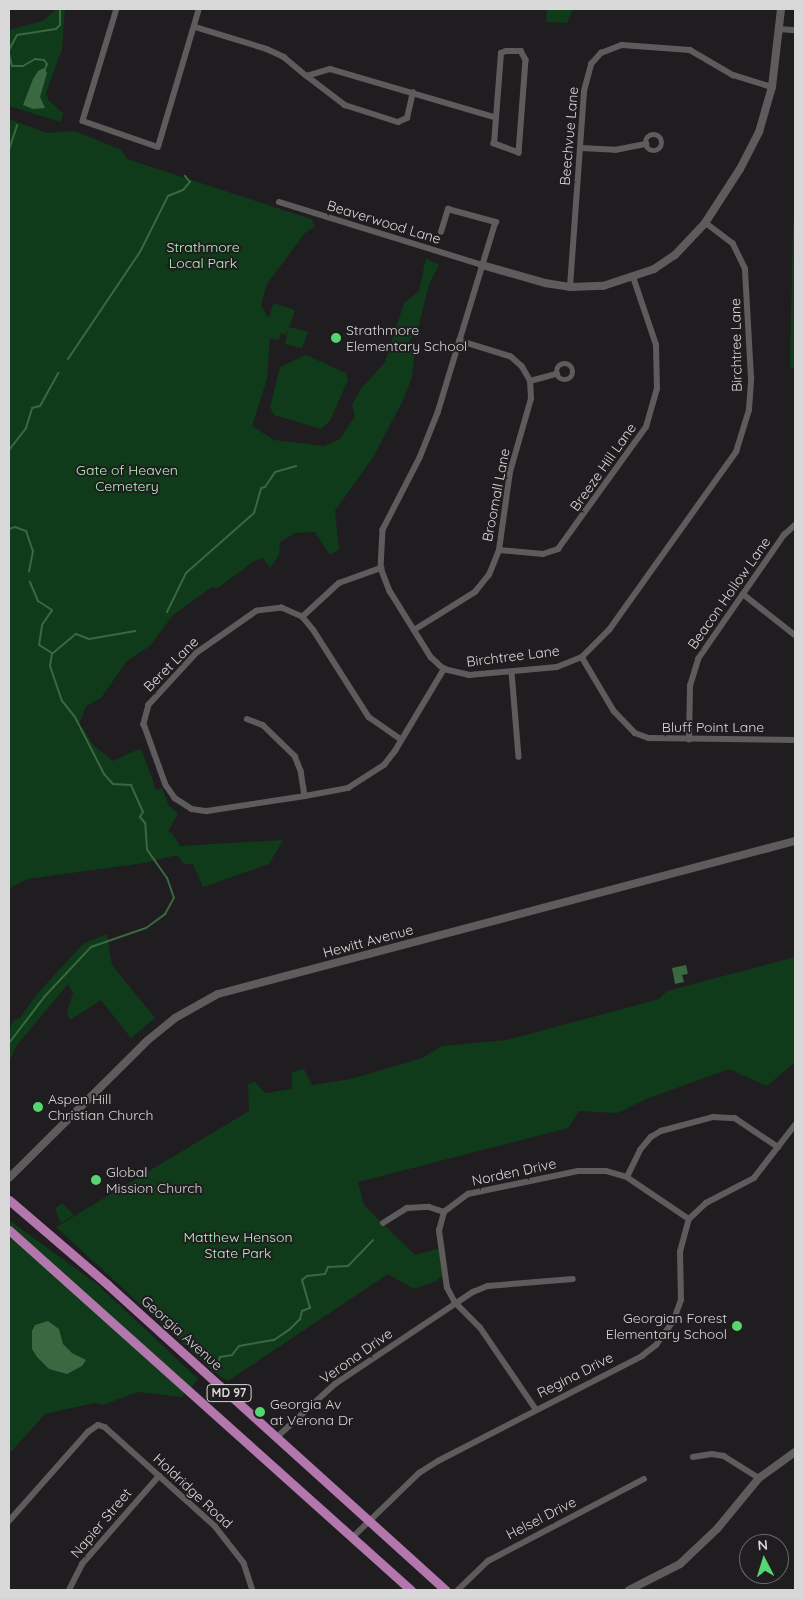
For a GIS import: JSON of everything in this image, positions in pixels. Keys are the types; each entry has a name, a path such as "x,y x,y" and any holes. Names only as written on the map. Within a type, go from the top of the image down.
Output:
{"main road":[{"name":"Georgia Avenue","path":"9,1200 108,1285 445,1590"},
{"name":"MD 97","path":"9,1230 353,1537 405,1589"}],"street":[{"path":"117,9 83,121 158,147 200,9"},
{"name":"Beaverwood Lane","path":"279,202 482,265 570,287 603,286 654,269 675,255 705,223 740,169 759,132 772,87 781,9"},
{"path":"195,27 267,50 284,58 345,105 398,122 407,118 413,93"},
{"path":"779,29 795,30"},
{"name":"Beechvue Lane","path":"570,287 587,73 592,64 610,48 622,45 690,50 733,75 772,87"},
{"path":"521,51 526,60 519,153 494,144 494,117 501,53 521,51"},
{"path":"307,76 330,68 494,117"},
{"path":"581,148 615,150 646,144"},
{"name":"Beaverwood Lane","path":"441,232 448,209 496,222 482,265"},
{"name":"Birchtree Lane","path":"444,669 470,675 512,672 557,666 582,657 609,630 725,470 743,437 751,378 746,269 733,244 705,223"},
{"path":"444,669 431,657 390,591 382,568 383,530 420,458 482,265"},
{"name":"Breeze Hill Lane","path":"498,550 535,554 558,549 646,427 657,389 656,346 633,277"},
{"path":"459,341 511,357 522,367 530,381 558,374"},
{"name":"Broomall Lane","path":"414,630 475,592 489,576 498,550 510,472 531,399 530,381"},
{"name":"Beacon Hollow Lane","path":"689,740 688,706 693,672 707,641 743,594 784,535 795,525"},
{"path":"382,568 339,583 302,617 369,718 401,740"},
{"path":"743,594 795,635"},
{"name":"Beret Lane","path":"302,617 282,608 266,608 212,641 149,704 144,724 166,784 175,798 192,809 207,811 305,796 348,788 363,780 384,765 444,669"},
{"name":"Bluff Point Lane","path":"582,657 614,711 636,733 662,741 795,740"},
{"path":"512,672 519,757"},
{"path":"247,720 263,725 295,756 305,796"},
{"name":"Hewitt Avenue","path":"9,1178 148,1040 175,1018 218,994 795,841"},
{"path":"627,1177 640,1150 656,1134 713,1117 734,1118 778,1147"},
{"path":"689,1219 706,1203 754,1178 795,1125"},
{"name":"Norden Drive","path":"444,1212 468,1194 578,1171 606,1171 627,1177 689,1219"},
{"path":"383,1223 407,1208 429,1207 444,1212 440,1231 447,1288 455,1303 480,1328 536,1410"},
{"name":"Regina Drive","path":"353,1537 419,1473 642,1356 664,1337 681,1300 680,1252 689,1219"},
{"name":"Verona Drive","path":"277,1437 336,1384 455,1303 488,1286 573,1279"},
{"name":"Holdridge Road","path":"9,1521 88,1432 98,1425 105,1427 232,1545 244,1564 253,1590"},
{"path":"629,1590 680,1564 717,1529 759,1478 795,1452"},
{"path":"693,1457 712,1454 724,1456 759,1478"},
{"name":"Napier Street","path":"69,1590 82,1564 159,1476"},
{"name":"Helsel Drive","path":"458,1590 488,1561 644,1479"}],"green space":[{"path":"57,9 65,9 62,49 46,93 49,101 63,113 61,122 9,106 9,30 42,21"},
{"path":"547,9 573,9 567,23 546,22"},
{"path":"9,119 47,133 75,131 121,150 127,159 311,219 315,226 305,233 267,284 261,305 268,318 274,303 295,310 289,327 308,332 302,348 285,344 288,330 286,335 281,333 279,340 270,339 267,379 252,426 274,440 324,446 340,439 355,416 352,405 361,389 385,362 404,303 419,291 426,258 439,265 429,284 418,329 409,341 415,349 412,377 404,398 374,456 335,511 339,549 330,555 315,532 295,533 280,542 279,555 270,568 263,558 254,561 218,588 212,587 173,615 150,646 127,661 101,698 86,706 77,729 83,728 93,745 113,761 139,749 142,751 156,790 162,788 169,806 178,813 168,832 172,833 180,846 283,840 269,864 203,887 193,864 184,864 177,855 144,863 27,879 9,888"},
{"path":"793,223 795,223 795,369 790,367"},
{"path":"306,355 346,373 348,380 330,421 321,429 274,415 270,407 280,367"},
{"path":"107,934 112,965 155,1018 131,1038 101,1000 70,1020 67,1012 73,993 68,984 17,1045 9,1062 9,1030 13,1021 20,1018 36,995 83,944"},
{"name":"Matthew Henson State Park","path":"795,957 795,1062 767,1086 729,1069 646,1099 617,1113 579,1111 568,1128 358,1182 364,1205 415,1255 441,1248 445,1274 436,1281 414,1289 388,1274 228,1381 214,1372 56,1227 249,1111 248,1084 255,1082 265,1093 292,1089 292,1072 304,1069 312,1085 351,1079 422,1058 442,1046 507,1040 659,999 667,991"},
{"path":"62,1203 74,1215 61,1223 55,1209"},
{"path":"9,1220 97,1284 198,1379 182,1397 137,1392 103,1405 94,1403 45,1414 9,1454"}],"shaded area":[{"path":"44,68 47,73 40,97 45,108 33,109 23,105 33,79 38,71"},
{"path":"686,965 688,974 682,975 684,982 675,984 672,968"},
{"path":"48,1321 59,1329 63,1344 72,1353 86,1360 82,1366 67,1374 49,1369 37,1357 32,1349 32,1331 35,1325"}],"waterway":[{"path":"9,50 17,35 56,29 60,25 60,9"},
{"path":"9,54 12,66 23,66 35,59 44,60 47,64 44,72"},
{"path":"9,150 17,125"},
{"path":"68,359 140,252 168,196 183,190 190,182 185,176"},
{"path":"9,450 26,428 32,408 40,406 58,373"},
{"path":"167,612 186,573 254,513 261,488 265,487 275,472 296,466"},
{"path":"9,529 15,527 26,531 33,551 29,572"},
{"path":"9,1043 45,996 91,947 146,928 165,914 174,898 167,878 147,849 145,823 140,817 143,812 131,785 113,784 104,774 75,717 62,701 50,666 52,653 39,645 42,625 52,610 38,601 30,582"},
{"path":"53,653 76,634 89,639 135,631"},
{"path":"218,1363 220,1357 232,1355 239,1346 274,1340 289,1330 300,1319 302,1311 310,1308 302,1280 307,1276 325,1274 328,1267 348,1266 373,1240"}],"place":[{"name":"Strathmore Elementary School","path":"336,338"},
{"name":"Aspen Hill Christian Church","path":"38,1107"},
{"name":"Global Mission Church","path":"96,1180"},
{"name":"Georgian Forest Elementary School","path":"737,1326"},
{"name":"Georgia Av at Verona Dr","path":"260,1412"}],"park label":[{"name":"Strathmore Local Park","path":"203,256"},
{"name":"Gate of Heaven Cemetery","path":"127,478"}]}
